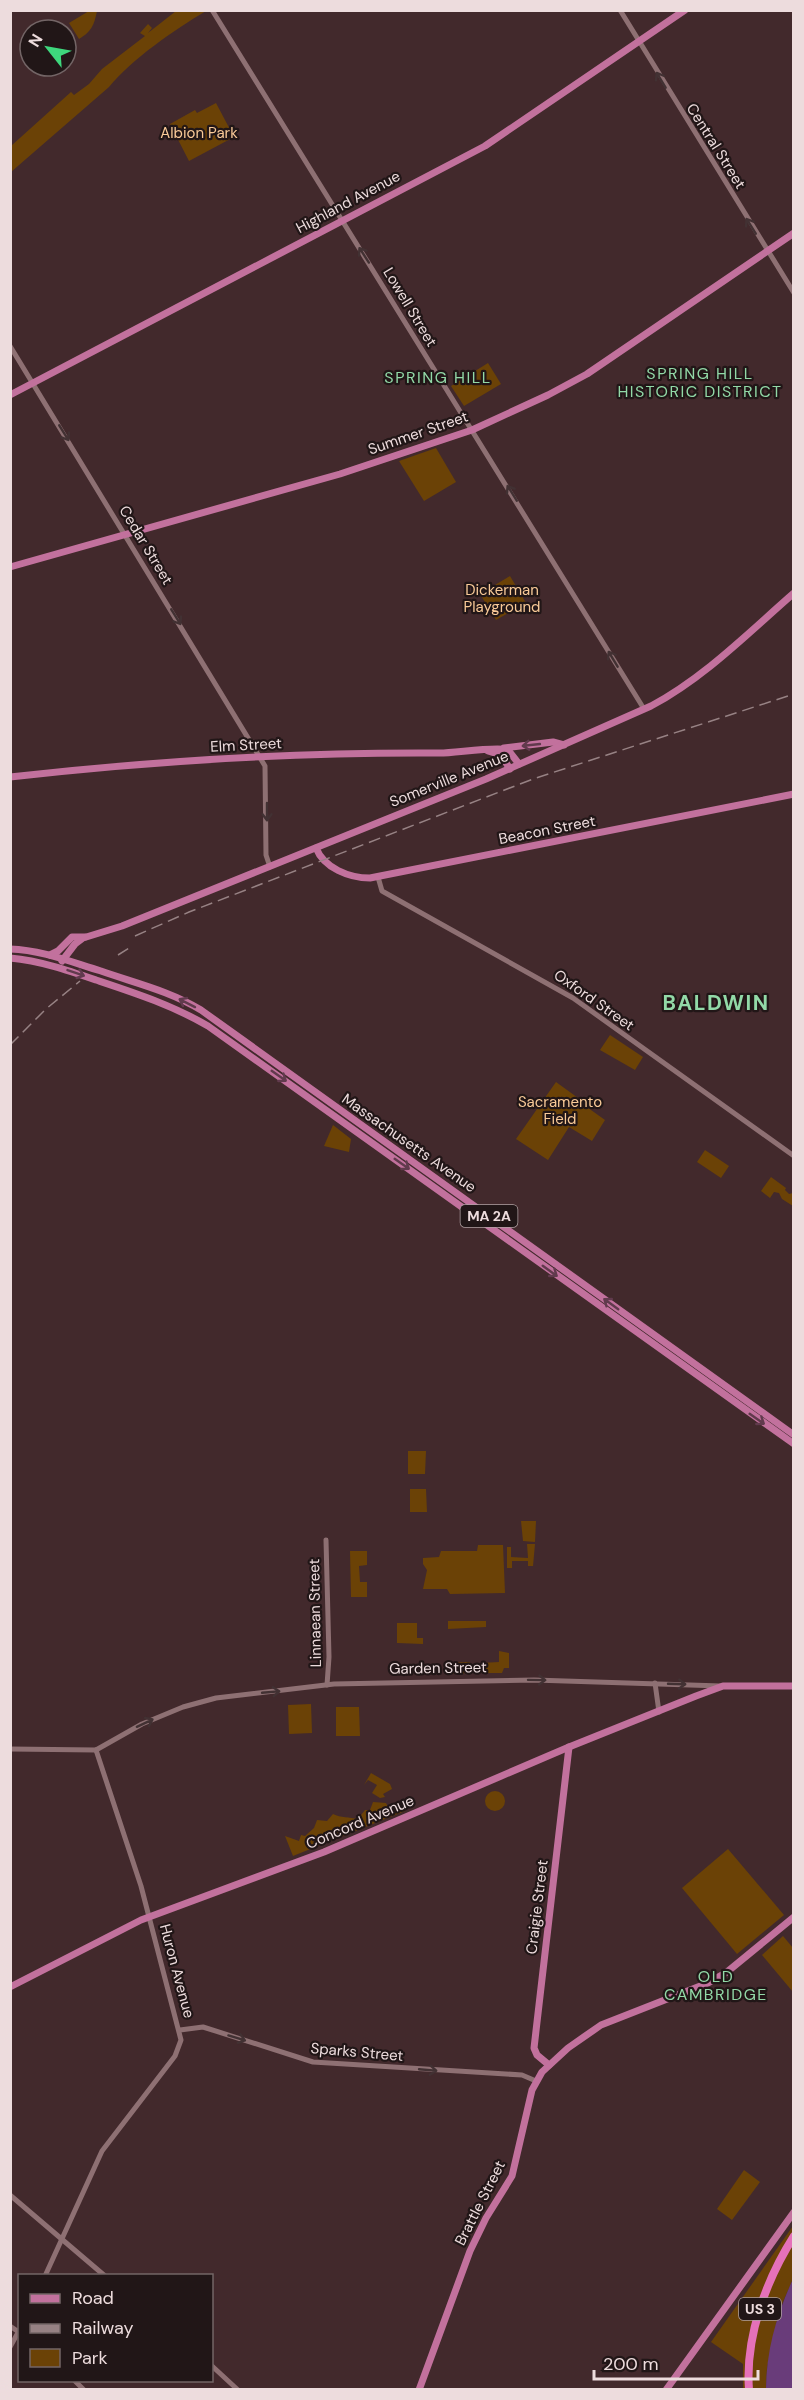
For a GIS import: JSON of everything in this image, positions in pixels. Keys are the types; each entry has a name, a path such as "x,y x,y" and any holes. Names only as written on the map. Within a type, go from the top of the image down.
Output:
{"highway":[{"name":"US 3","path":"749,2390 750,2352 759,2313 772,2276 794,2235"}],"main road":[{"name":"Highland Avenue","path":"10,395 489,144 685,10"},
{"name":"Summer Street","path":"10,567 340,474 472,430 554,393 588,374 794,233"},
{"name":"Somerville Avenue","path":"51,964 64,959 73,945 86,937 122,926 510,769 644,709 675,692 719,660 794,593"},
{"name":"Elm Street","path":"10,777 108,767 260,758 483,751 553,742 564,745"},
{"path":"498,748 508,750 519,764"},
{"path":"483,751 501,755 510,769"},
{"name":"Beacon Street","path":"316,848 320,856 331,867 364,878 378,877 794,794"},
{"name":"Somerville Avenue","path":"50,955 58,951 72,937 86,937"},
{"name":"Massachusetts Avenue","path":"10,949 50,955 160,990 205,1012 794,1435"},
{"name":"Massachusetts Avenue","path":"10,958 51,964 163,1003 208,1026 794,1444"},
{"name":"Garden Street","path":"723,1686 794,1686"},
{"name":"Concord Avenue","path":"10,1987 150,1917 324,1852 569,1747 723,1686"},
{"name":"Craigie Street","path":"549,2065 537,2055 534,2048 569,1747"},
{"name":"Brattle Street","path":"419,2390 470,2251 486,2218 512,2176 536,2081 549,2065 578,2039 601,2025 700,1987 727,1972 794,1917"},
{"path":"666,2390 794,2212"}],"street":[{"name":"Lowell Street","path":"212,10 644,709"},
{"name":"Central Street","path":"620,10 766,251 794,293"},
{"name":"Cedar Street","path":"10,346 260,758 267,776 266,855 270,867"},
{"name":"Oxford Street","path":"378,877 382,891 573,998 794,1156"},
{"name":"Linnaean Street","path":"326,1540 329,1658 327,1685"},
{"name":"Garden Street","path":"96,1750 142,1724 183,1707 216,1698 327,1685 524,1680 723,1686"},
{"path":"655,1683 659,1712"},
{"path":"10,1749 96,1750"},
{"name":"Huron Avenue","path":"46,2274 102,2151 175,2056 180,2044 180,2030 150,1917 96,1750"},
{"name":"Sparks Street","path":"180,2030 203,2028 313,2062 522,2075 536,2081"},
{"path":"10,2195 103,2274"},
{"path":"10,2347 18,2333"},
{"path":"213,2367 238,2390"}],"green space":[{"path":"89,11 97,11 90,30 79,39 78,37 77,18"},
{"path":"176,11 206,11 141,56 109,87 11,172 11,146 71,92 74,95 89,84 102,69 145,36 140,33 148,24 152,28 148,33"},
{"name":"Albion Park","path":"216,103 234,137 189,161 170,124 195,110 197,113"},
{"path":"488,363 501,384 464,406 451,386"},
{"path":"436,448 456,482 424,501 399,461"},
{"name":"Dickerman Playground","path":"510,576 526,603 496,620 480,594"},
{"path":"610,1035 643,1057 635,1070 600,1050"},
{"name":"Sacramento Field","path":"556,1082 605,1120 592,1141 569,1127 548,1160 516,1139"},
{"path":"333,1125 351,1139 349,1152 324,1146"},
{"path":"705,1150 729,1166 721,1178 697,1162"},
{"path":"771,1177 786,1188 789,1194 793,1193 793,1206 782,1199 779,1193 774,1192 770,1198 761,1191"},
{"path":"408,1451 426,1451 425,1474 408,1474"},
{"path":"410,1489 426,1489 427,1512 410,1512"},
{"path":"521,1521 536,1521 535,1542 523,1541"},
{"path":"527,1544 535,1544 533,1566 528,1566 528,1561 512,1561 512,1568 507,1568 507,1547 511,1547 511,1557 528,1558"},
{"path":"478,1545 503,1545 505,1593 450,1594 447,1589 423,1589 427,1570 423,1564 423,1558 439,1557 441,1551 477,1551"},
{"path":"350,1551 367,1551 367,1565 359,1566 360,1582 367,1582 367,1597 351,1597"},
{"path":"448,1621 486,1621 486,1627 448,1629"},
{"path":"397,1623 417,1623 417,1638 423,1638 423,1644 397,1643"},
{"path":"499,1651 509,1653 509,1668 504,1668 502,1673 481,1673 481,1663 499,1662"},
{"path":"470,1662 471,1673 445,1674 444,1663"},
{"path":"311,1704 312,1733 289,1734 288,1705"},
{"path":"336,1707 359,1707 360,1736 336,1736"},
{"path":"371,1773 390,1784 392,1789 383,1794 385,1797 380,1798 372,1793 377,1785 368,1780 364,1785"},
{"path":"495,1791 502,1794 505,1801 502,1808 495,1811 488,1808 485,1801 488,1794"},
{"path":"403,1799 412,1803 405,1805 405,1811 293,1856 285,1836 299,1841 301,1835 305,1836 314,1828 317,1820 327,1821 333,1814 358,1819 365,1810 370,1810 373,1802 386,1803 388,1807 402,1802"},
{"path":"728,1849 784,1915 737,1954 682,1888"},
{"path":"783,1936 793,1948 793,1992 762,1955"},
{"path":"744,2170 760,2182 732,2220 717,2209"},
{"path":"793,2226 793,2279 779,2311 767,2368 766,2389 743,2389 743,2364 711,2342"}],"shaded area":[{"path":"793,2279 793,2389 766,2389 768,2361 774,2333"}],"railway":[{"path":"135,936 189,912 533,779 794,694"},
{"path":"118,955 129,948"},
{"path":"10,1045 46,1009 80,981"}],"district":[{"name":"SPRING HILL","path":"438,377"},
{"name":"SPRING HILL HISTORIC DISTRICT","path":"700,382"},
{"name":"BALDWIN","path":"716,1003"},
{"name":"OLD CAMBRIDGE","path":"716,1985"}]}
